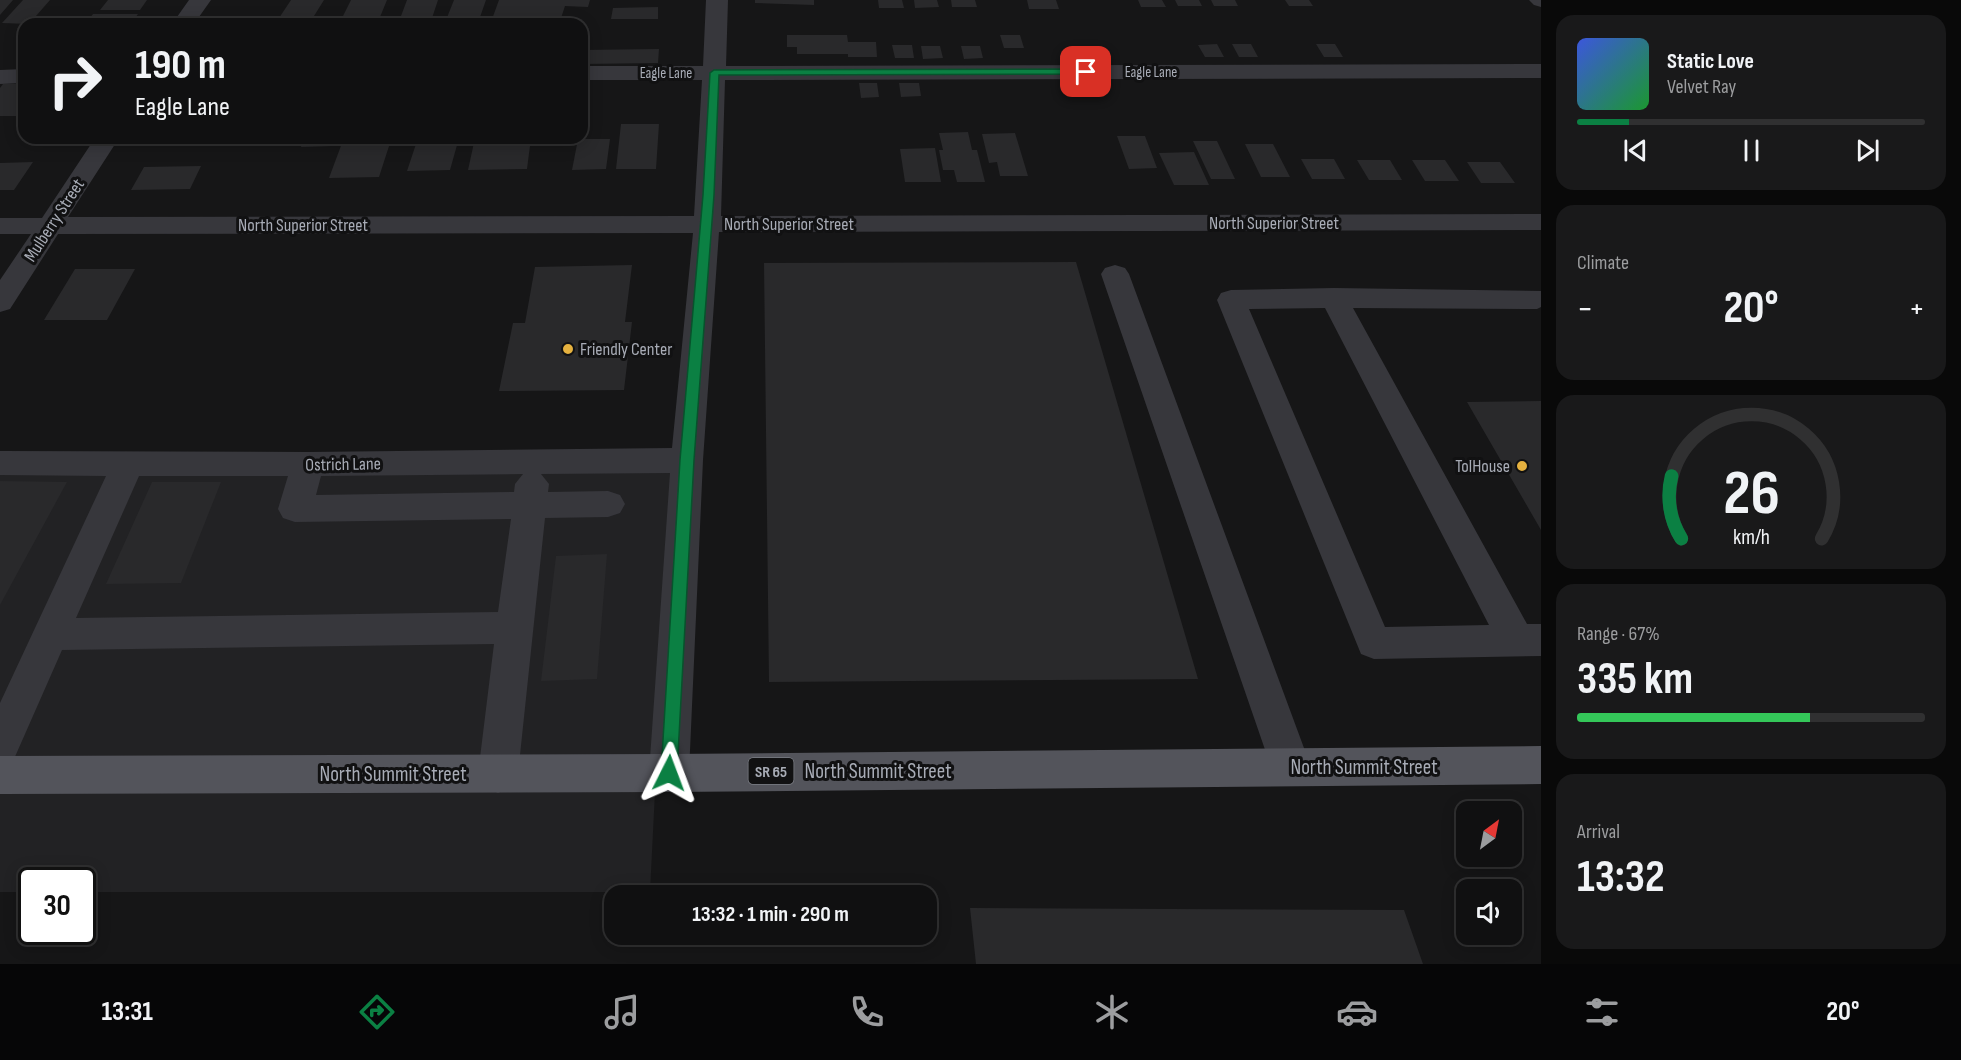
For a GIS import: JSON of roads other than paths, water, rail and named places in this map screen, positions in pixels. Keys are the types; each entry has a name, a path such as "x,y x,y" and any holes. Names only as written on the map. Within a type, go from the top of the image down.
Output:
{"main road":[{"name":"North Summit Street","path":"0,775 669,773 1541,765"}],"street":[{"path":"187,18 200,0"},
{"path":"669,773 687,460 705,225 717,0"},
{"name":"Eagle Lane","path":"588,73 1541,71"},
{"path":"0,76 18,76"},
{"name":"Mulberry Street","path":"0,302 103,144"},
{"name":"North Superior Street","path":"0,226 1541,222"},
{"path":"1114,274 1291,767"},
{"path":"1334,298 1529,640 1374,643 1231,300 1334,298 1537,299"},
{"name":"Ostrich Lane","path":"0,464 687,460"},
{"path":"498,774 535,461"},
{"path":"0,746 128,463"},
{"path":"308,464 295,509 608,504"},
{"path":"51,634 514,628"}],"place":[{"name":"Friendly Center","path":"568,349"},
{"name":"TolHouse","path":"1522,466"}]}
